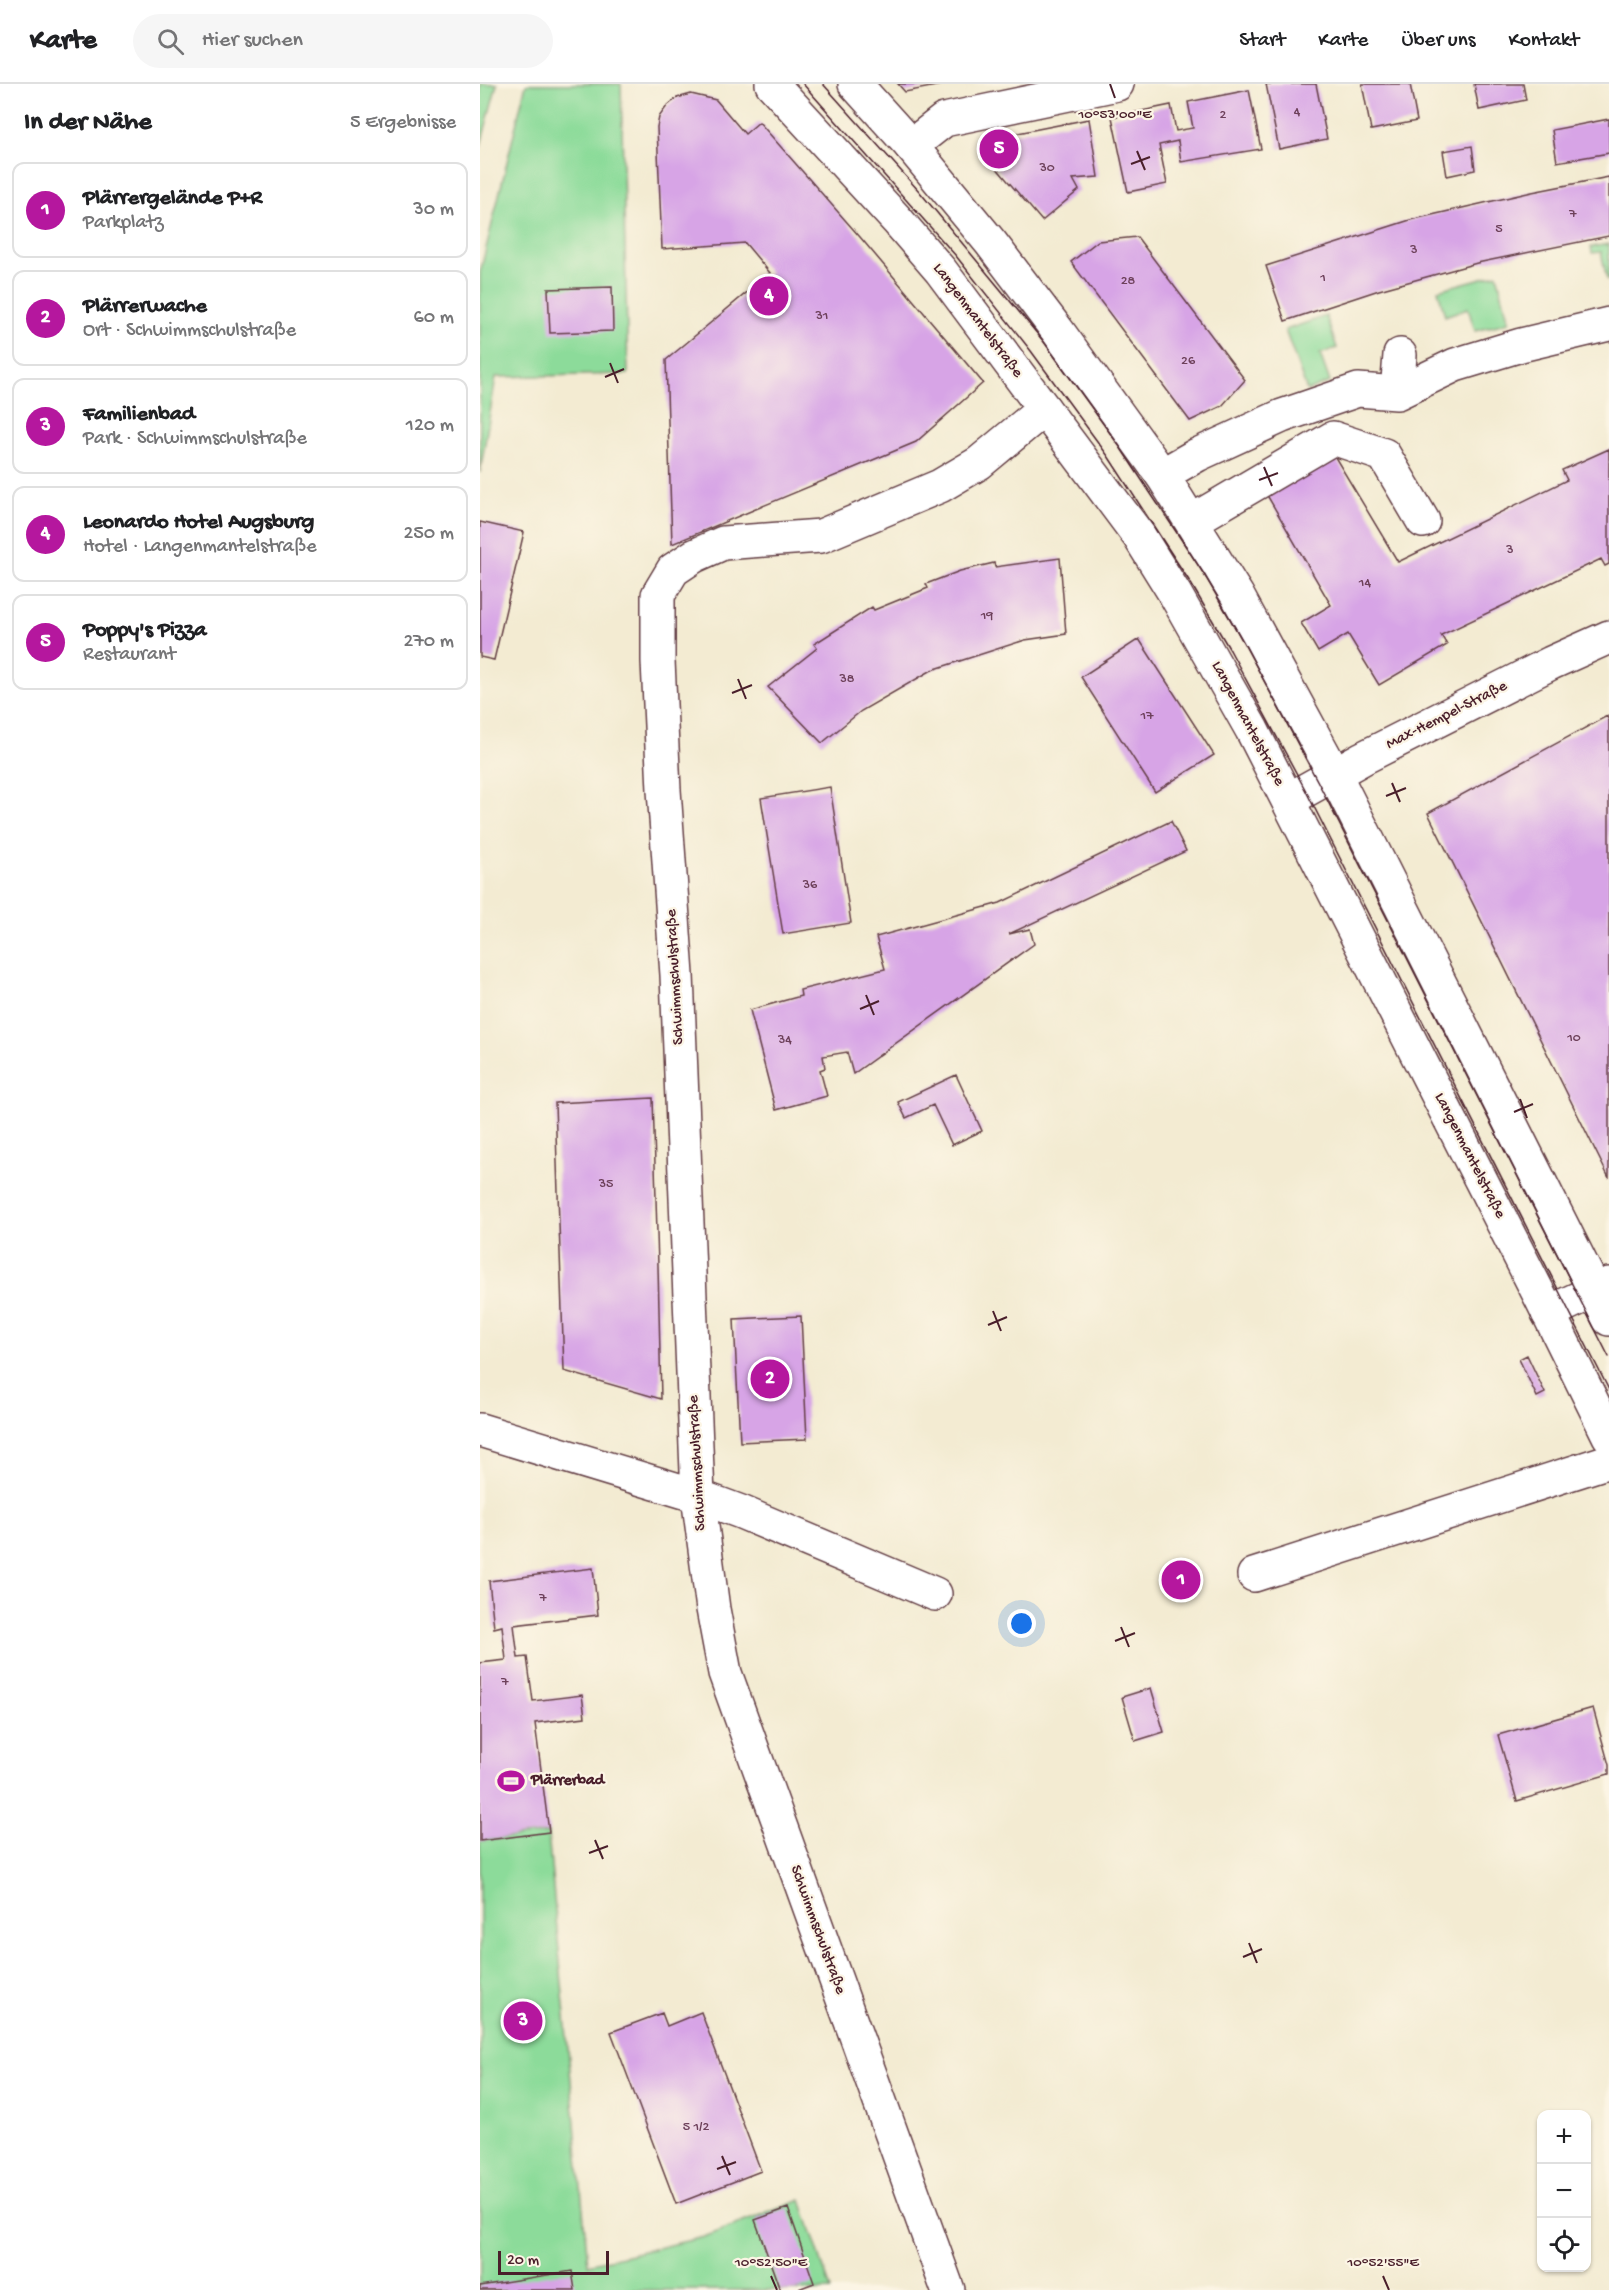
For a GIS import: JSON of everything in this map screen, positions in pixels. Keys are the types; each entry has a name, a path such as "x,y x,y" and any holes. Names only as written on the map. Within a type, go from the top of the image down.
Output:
{"street":[{"name":"Langenmantelstraße","path":"772,84 941,271 1139,536 1208,653 1288,800 1609,1436"},
{"path":"855,84 1005,260 1162,475 1238,595 1335,775 1602,1287 1609,1319"},
{"path":"911,147 944,120 1117,84"},
{"path":"1162,475 1197,455 1282,416 1358,390 1397,393 1455,365 1561,322 1609,324"},
{"path":"1397,393 1400,355"},
{"name":"Schwimmschulstraße","path":"948,2290 725,1673 711,1598 698,1496 677,975 664,790 658,661 658,595 673,570 694,556 723,543 821,536 940,486 979,463 1044,409"},
{"path":"1192,521 1333,438 1384,455 1423,521"},
{"name":"Max-Hempel-Straße","path":"1288,800 1551,663 1609,637"},
{"path":"1548,1313 1602,1287"},
{"path":"480,1430 698,1496 935,1593"},
{"path":"1254,1575 1609,1461"}],"green space":[{"path":"480,84 497,84 480,148"},
{"path":"526,84 621,84 628,374 496,377 480,473 480,273"},
{"path":"1609,244 1609,280 1607,280 1601,252 1592,253 1591,247"},
{"path":"1497,274 1509,322 1475,331 1468,308 1445,316 1438,290"},
{"path":"1326,316 1337,348 1320,354 1330,382 1307,391 1285,330"},
{"path":"548,1833 588,2264 704,2237 801,2200 831,2290 480,2290 480,1841"}],"building":[{"path":"898,84 942,84 942,85 905,92"},
{"path":"1266,84 1316,84 1327,139 1279,149"},
{"path":"1362,84 1410,84 1417,121 1371,130"},
{"path":"1474,84 1523,84 1526,100 1479,110"},
{"path":"1249,90 1261,149 1181,162 1178,141 1159,145 1167,184 1128,192 1112,117 1171,105 1176,131 1193,128 1188,102"},
{"path":"691,94 716,100 745,134 759,122 983,383 916,442 672,544 666,360 770,273 745,243 662,249 657,127 659,117 667,106 677,98"},
{"path":"1089,119 1098,177 1073,179 1079,190 1042,221 989,159 997,137"},
{"path":"1609,119 1609,153 1557,162 1552,130"},
{"path":"1472,146 1475,170 1447,176 1443,151"},
{"path":"1609,177 1609,236 1477,263 1379,290 1285,321 1266,266 1410,220"},
{"path":"1137,237 1245,380 1222,406 1190,421 1071,262 1098,241"},
{"path":"612,287 613,331 550,333 548,289"},
{"path":"1609,449 1609,564 1605,566 1601,559 1441,635 1447,645 1379,685 1348,634 1318,652 1301,623 1331,605 1264,490 1332,452 1398,562 1567,480 1562,470"},
{"path":"480,522 524,532 494,660 480,657"},
{"path":"1060,558 1066,634 1025,640 932,670 861,711 822,743 768,687 817,648 814,644 872,607 874,610 928,588 926,584 960,571 994,563 995,567"},
{"path":"1139,639 1214,755 1155,792 1081,677"},
{"path":"1607,716 1609,721 1609,1178 1428,813"},
{"path":"830,787 851,923 783,934 761,798"},
{"path":"1171,821 1186,851 1009,934 1030,929 1034,944 853,1074 847,1052 823,1056 825,1068 820,1070 827,1096 776,1110 750,1010 801,996 800,990 885,969 876,937 1000,903"},
{"path":"956,1075 982,1131 952,1145 933,1105 906,1118 898,1102"},
{"path":"653,1098 661,1399 564,1371 555,1103"},
{"path":"801,1316 807,1439 740,1442 734,1319"},
{"path":"1527,1355 1545,1393 1537,1397 1519,1359"},
{"path":"593,1568 598,1615 514,1625 518,1658 527,1657 533,1701 582,1695 585,1717 535,1723 549,1832 480,1841 480,1663 506,1660 502,1626 494,1628 489,1581"},
{"path":"1151,1688 1164,1732 1135,1741 1122,1697"},
{"path":"1593,1708 1609,1765 1609,1774 1517,1801 1498,1735"},
{"path":"701,2012 761,2171 676,2204 611,2032 662,2013 667,2026"},
{"path":"788,2208 814,2283 796,2290 780,2290 755,2220"},
{"path":"572,2271 575,2290 480,2290 480,2286"}],"tram line":[{"path":"803,84 956,256 1031,351 1108,456 1190,582 1230,650 1306,791 1609,1390"},
{"path":"823,84 919,191 1044,342 1120,447 1204,574 1244,643 1319,784 1609,1357"}],"place":[{"name":"Poppy's Pizza","path":"999,149"},
{"name":"Leonardo Hotel Augsburg","path":"769,296"},
{"name":"Plärrerwache","path":"770,1379"},
{"name":"Plärrergelände P+R","path":"1181,1580"},
{"name":"Plärrerbad","path":"511,1781"},
{"name":"Familienbad","path":"523,2021"}]}
